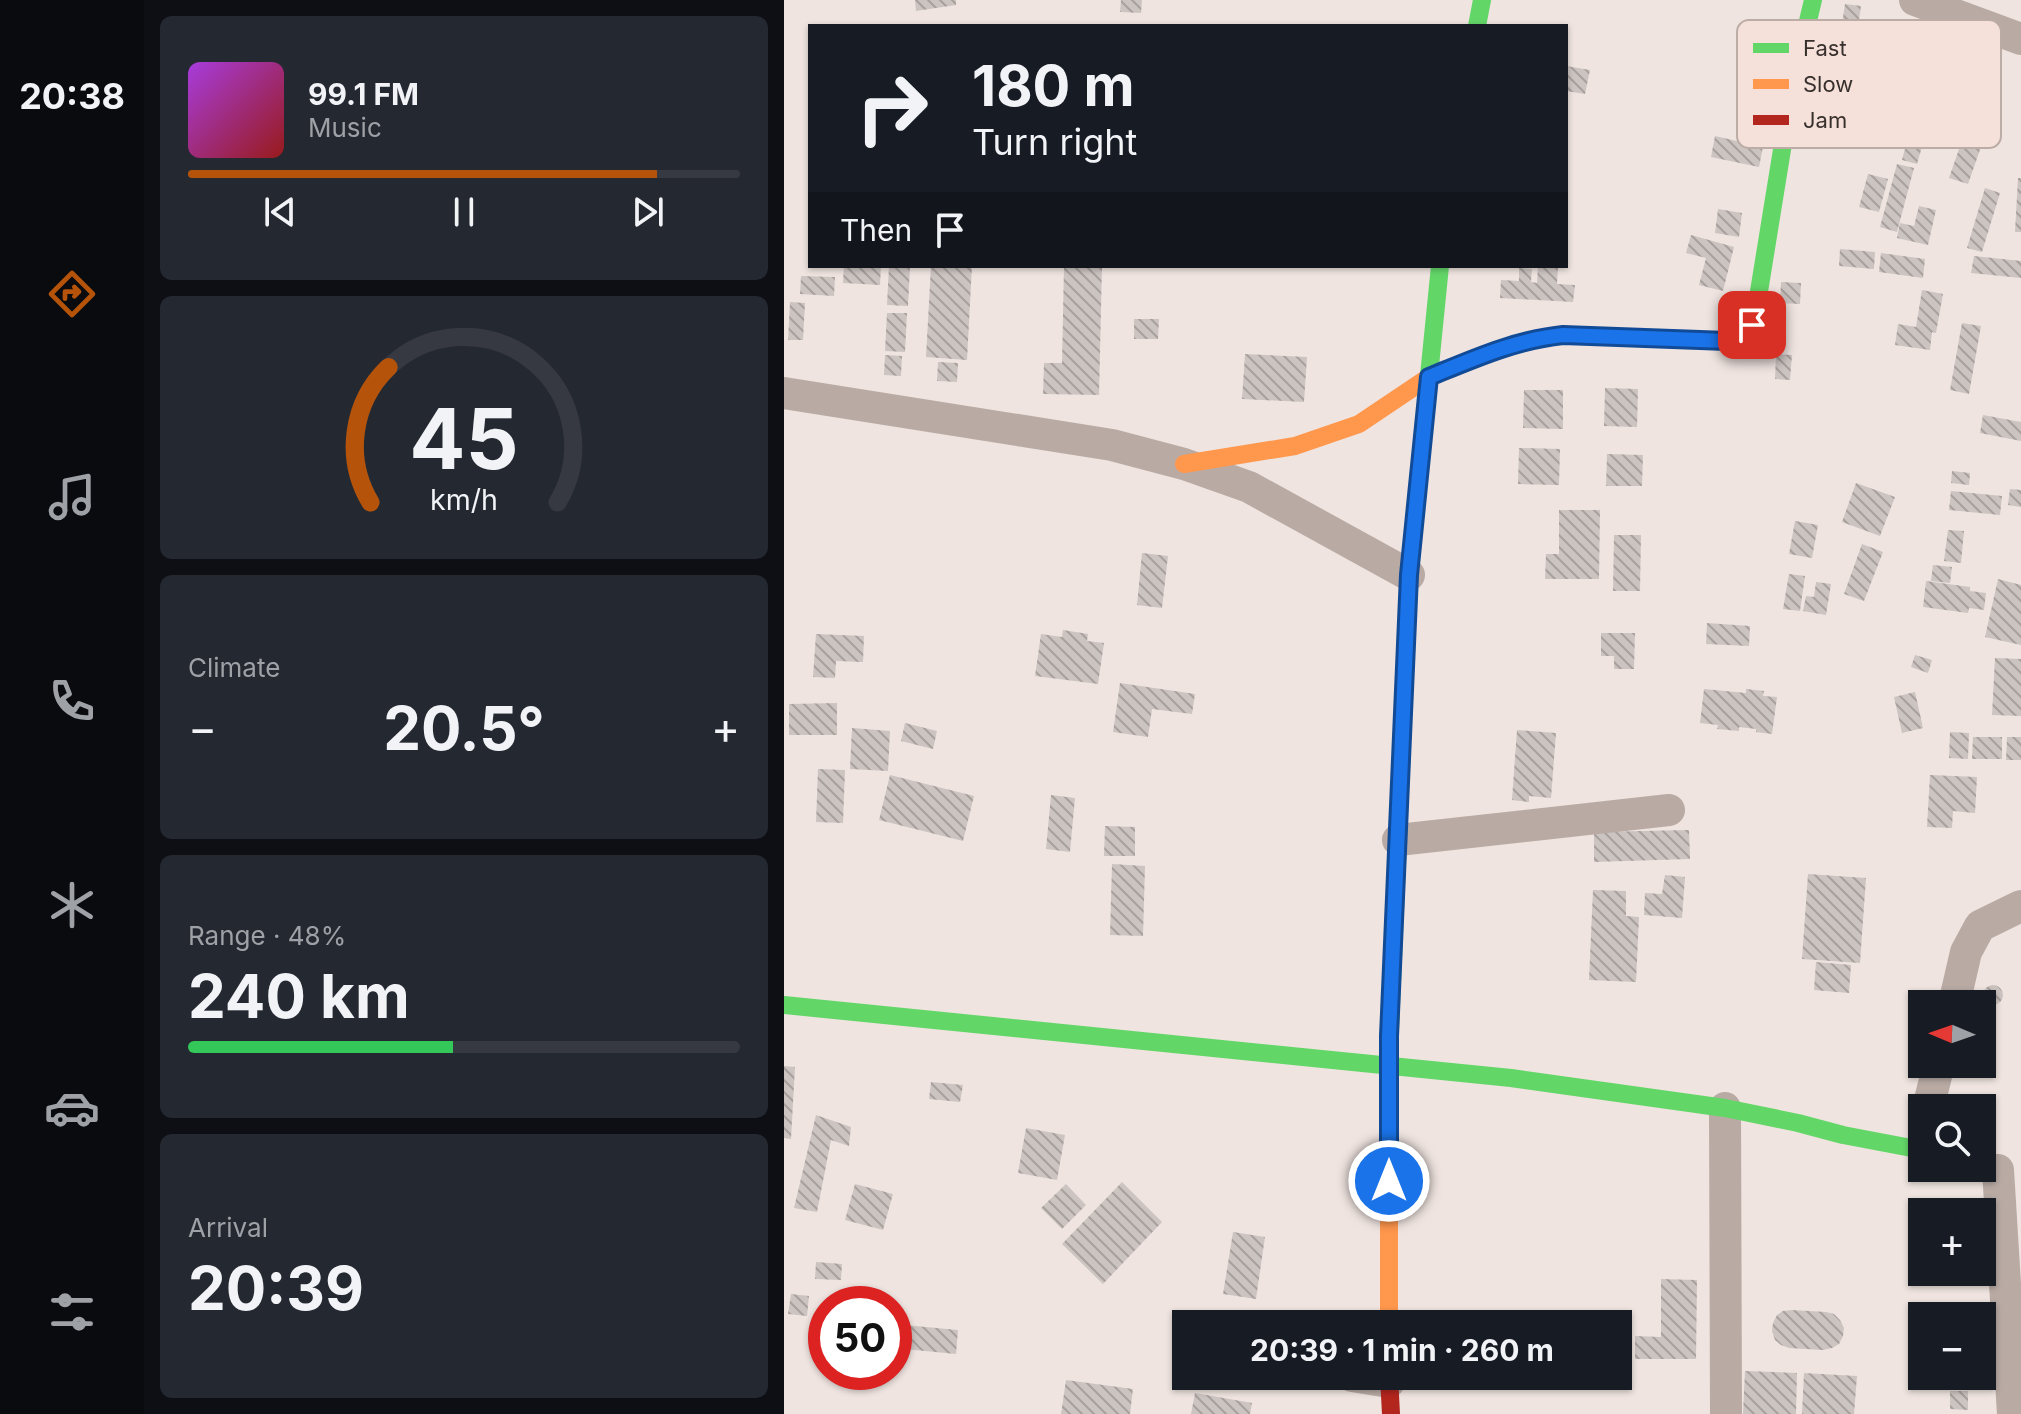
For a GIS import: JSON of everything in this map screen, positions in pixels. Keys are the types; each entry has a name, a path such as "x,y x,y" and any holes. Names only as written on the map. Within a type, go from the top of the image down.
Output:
{"street":[{"path":"1477,24 1482,0"},
{"path":"1808,20 1813,0"},
{"path":"1915,0 1969,20"},
{"path":"2001,32 2021,39"},
{"path":"1184,464 1295,446 1359,424 1429,377 1504,347 1543,337 1563,335 1727,341 1744,334 1752,325 1756,310 1782,148"},
{"path":"1389,1310 1388,1067 1409,575 1440,268"},
{"path":"784,393 1112,445 1184,464 1249,487 1409,575"},
{"path":"1398,840 1669,810"},
{"path":"1957,990 1966,952 1980,926 2021,906"},
{"path":"784,1005 1511,1078 1725,1108 1843,1135 1908,1142"},
{"path":"1725,1108 1726,1414"},
{"path":"2000,1172 2013,1414"}],"building":[{"path":"915,0 956,0 956,5 916,11"},
{"path":"1121,0 1142,0 1141,13 1120,12"},
{"path":"1845,4 1861,6 1859,20 1843,20"},
{"path":"1568,66 1590,70 1585,94 1568,91"},
{"path":"1715,136 1737,141 1737,148 1763,148 1759,167 1711,157"},
{"path":"1905,148 1922,148 1917,164 1902,160"},
{"path":"1959,148 1981,148 1968,184 1949,178"},
{"path":"1897,164 1914,168 1897,232 1880,227"},
{"path":"1868,174 1888,179 1879,212 1859,207"},
{"path":"2018,178 2021,178 2021,232 2015,232"},
{"path":"1985,188 2000,193 1982,252 1967,248"},
{"path":"1919,206 1936,210 1928,245 1897,238 1900,223 1914,226"},
{"path":"1718,209 1742,213 1739,237 1715,233"},
{"path":"1691,235 1734,247 1723,291 1699,285 1706,258 1686,253"},
{"path":"1840,249 1875,252 1874,269 1839,266"},
{"path":"1881,253 1925,259 1923,278 1879,272"},
{"path":"1974,256 2021,261 2021,278 1971,273"},
{"path":"844,268 881,268 880,285 843,283"},
{"path":"889,268 910,268 908,306 887,305"},
{"path":"931,268 972,268 967,360 926,357"},
{"path":"1064,268 1102,268 1099,395 1043,394 1044,363 1062,363"},
{"path":"1519,268 1532,269 1531,282 1537,283 1538,268 1558,268 1557,284 1575,285 1573,302 1500,298 1501,280 1519,281"},
{"path":"801,276 835,277 834,296 800,294"},
{"path":"1781,282 1801,283 1800,304 1780,303"},
{"path":"1922,290 1943,294 1930,350 1895,345 1898,324 1916,327"},
{"path":"790,302 805,303 803,340 788,340"},
{"path":"887,313 907,313 905,352 885,351"},
{"path":"1134,319 1159,319 1158,339 1134,339"},
{"path":"1962,323 1981,326 1969,394 1950,390"},
{"path":"1245,354 1307,357 1304,402 1242,399"},
{"path":"1776,354 1792,355 1790,380 1775,379"},
{"path":"885,355 902,356 901,376 884,375"},
{"path":"938,362 958,363 957,382 937,381"},
{"path":"1605,388 1638,389 1637,427 1604,426"},
{"path":"1524,390 1563,390 1563,429 1523,428"},
{"path":"1983,415 2021,422 2021,441 1980,433"},
{"path":"1519,448 1560,449 1559,485 1518,484"},
{"path":"1607,454 1643,455 1642,486 1606,486"},
{"path":"1952,471 1970,473 1969,485 1951,483"},
{"path":"1856,483 1895,497 1880,536 1842,522"},
{"path":"2010,489 2021,490 2021,507 2008,505"},
{"path":"1951,491 2002,496 2000,515 1949,510"},
{"path":"1559,510 1600,510 1599,579 1545,579 1546,554 1559,554"},
{"path":"1795,521 1818,525 1812,558 1789,554"},
{"path":"1948,530 1964,531 1961,563 1944,561"},
{"path":"1614,535 1641,535 1640,591 1613,591"},
{"path":"1862,544 1883,552 1864,601 1844,594"},
{"path":"1142,553 1168,556 1162,608 1137,605"},
{"path":"1933,565 1952,567 1950,583 1931,581"},
{"path":"1789,574 1805,576 1800,611 1783,609"},
{"path":"1998,579 2021,585 2021,645 1985,637"},
{"path":"1926,581 1970,587 1970,591 1986,593 1984,610 1969,608 1968,613 1923,607"},
{"path":"1816,582 1831,584 1826,615 1803,611 1806,596 1814,597"},
{"path":"1707,623 1750,626 1749,646 1706,644"},
{"path":"1063,630 1088,634 1087,641 1104,643 1098,684 1035,676 1041,634 1062,637"},
{"path":"1601,633 1635,633 1634,669 1614,669 1614,656 1601,656"},
{"path":"816,634 864,636 863,662 836,661 835,678 813,677"},
{"path":"1915,655 1932,660 1928,673 1911,667"},
{"path":"1995,658 2021,659 2021,716 1992,715"},
{"path":"1120,683 1195,694 1192,714 1152,709 1148,737 1113,732"},
{"path":"1704,689 1746,693 1746,689 1764,691 1763,696 1777,697 1772,734 1739,727 1739,731 1717,729 1718,725 1700,723"},
{"path":"1915,692 1923,728 1902,733 1894,697"},
{"path":"837,703 837,735 789,735 789,704"},
{"path":"905,723 937,731 933,749 901,741"},
{"path":"852,728 890,731 888,771 850,769"},
{"path":"1517,730 1556,733 1551,798 1529,796 1529,802 1512,800"},
{"path":"1950,732 1969,733 1968,759 1949,758"},
{"path":"1973,737 2002,737 2002,759 1972,759"},
{"path":"2007,737 2021,737 2021,760 2006,760"},
{"path":"818,769 845,770 843,823 816,822"},
{"path":"890,775 974,796 963,841 879,820"},
{"path":"1930,775 1977,777 1975,813 1953,811 1952,828 1927,827"},
{"path":"1051,795 1075,798 1070,852 1046,849"},
{"path":"1105,826 1135,827 1135,856 1104,856"},
{"path":"1689,830 1690,859 1594,862 1594,832"},
{"path":"1112,864 1145,866 1143,936 1110,935"},
{"path":"1808,874 1866,878 1860,963 1802,959"},
{"path":"1665,875 1685,877 1682,918 1644,915 1645,893 1662,894"},
{"path":"1593,890 1626,891 1626,916 1639,917 1636,982 1589,980"},
{"path":"1816,962 1851,965 1849,993 1814,990"},
{"path":"1993,985 2002,991 2002,999 1996,1004 1996,990 1985,990"},
{"path":"784,1066 795,1067 791,1139 784,1138"},
{"path":"931,1082 963,1085 960,1102 929,1099"},
{"path":"816,1115 851,1127 849,1146 831,1140 817,1212 794,1208"},
{"path":"1026,1128 1065,1135 1057,1180 1018,1173"},
{"path":"1122,1182 1162,1222 1103,1284 1062,1244"},
{"path":"855,1184 893,1194 883,1230 845,1220"},
{"path":"1066,1184 1086,1205 1062,1229 1041,1208"},
{"path":"1233,1232 1265,1237 1256,1299 1223,1294"},
{"path":"816,1262 842,1264 841,1280 815,1279"},
{"path":"1661,1279 1697,1280 1696,1359 1635,1359 1635,1336 1661,1337"},
{"path":"791,1294 808,1296 807,1316 788,1314"},
{"path":"1792,1310 1834,1314 1844,1328 1839,1344 1823,1350 1781,1345 1775,1340 1773,1323 1777,1315"},
{"path":"912,1326 958,1330 956,1354 912,1350"},
{"path":"1745,1371 1797,1373 1796,1414 1743,1414"},
{"path":"1804,1373 1857,1376 1854,1414 1802,1414"},
{"path":"1066,1380 1133,1389 1130,1414 1061,1414"},
{"path":"1950,1391 1968,1391 1968,1410 1950,1409"},
{"path":"1195,1393 1252,1403 1250,1414 1191,1414"}],"traffic: fast":[{"path":"1477,24 1482,0"},
{"path":"1808,20 1813,0"},
{"path":"1465,363 1525,342 1563,335 1727,341 1747,330 1756,310 1782,148"},
{"path":"1389,1054 1409,575 1440,268"},
{"path":"784,1005 1511,1078 1725,1108 1908,1147"}],"traffic: slow":[{"path":"1184,464 1295,446 1359,424 1429,377 1465,363"},
{"path":"1389,1054 1389,1310"}],"traffic: jam":[{"path":"1390,1390 1391,1414"}],"route":[{"path":"1389,1181 1389,1036 1409,575 1429,377 1504,347 1543,337 1563,335 1727,341 1744,334 1752,325"}]}
